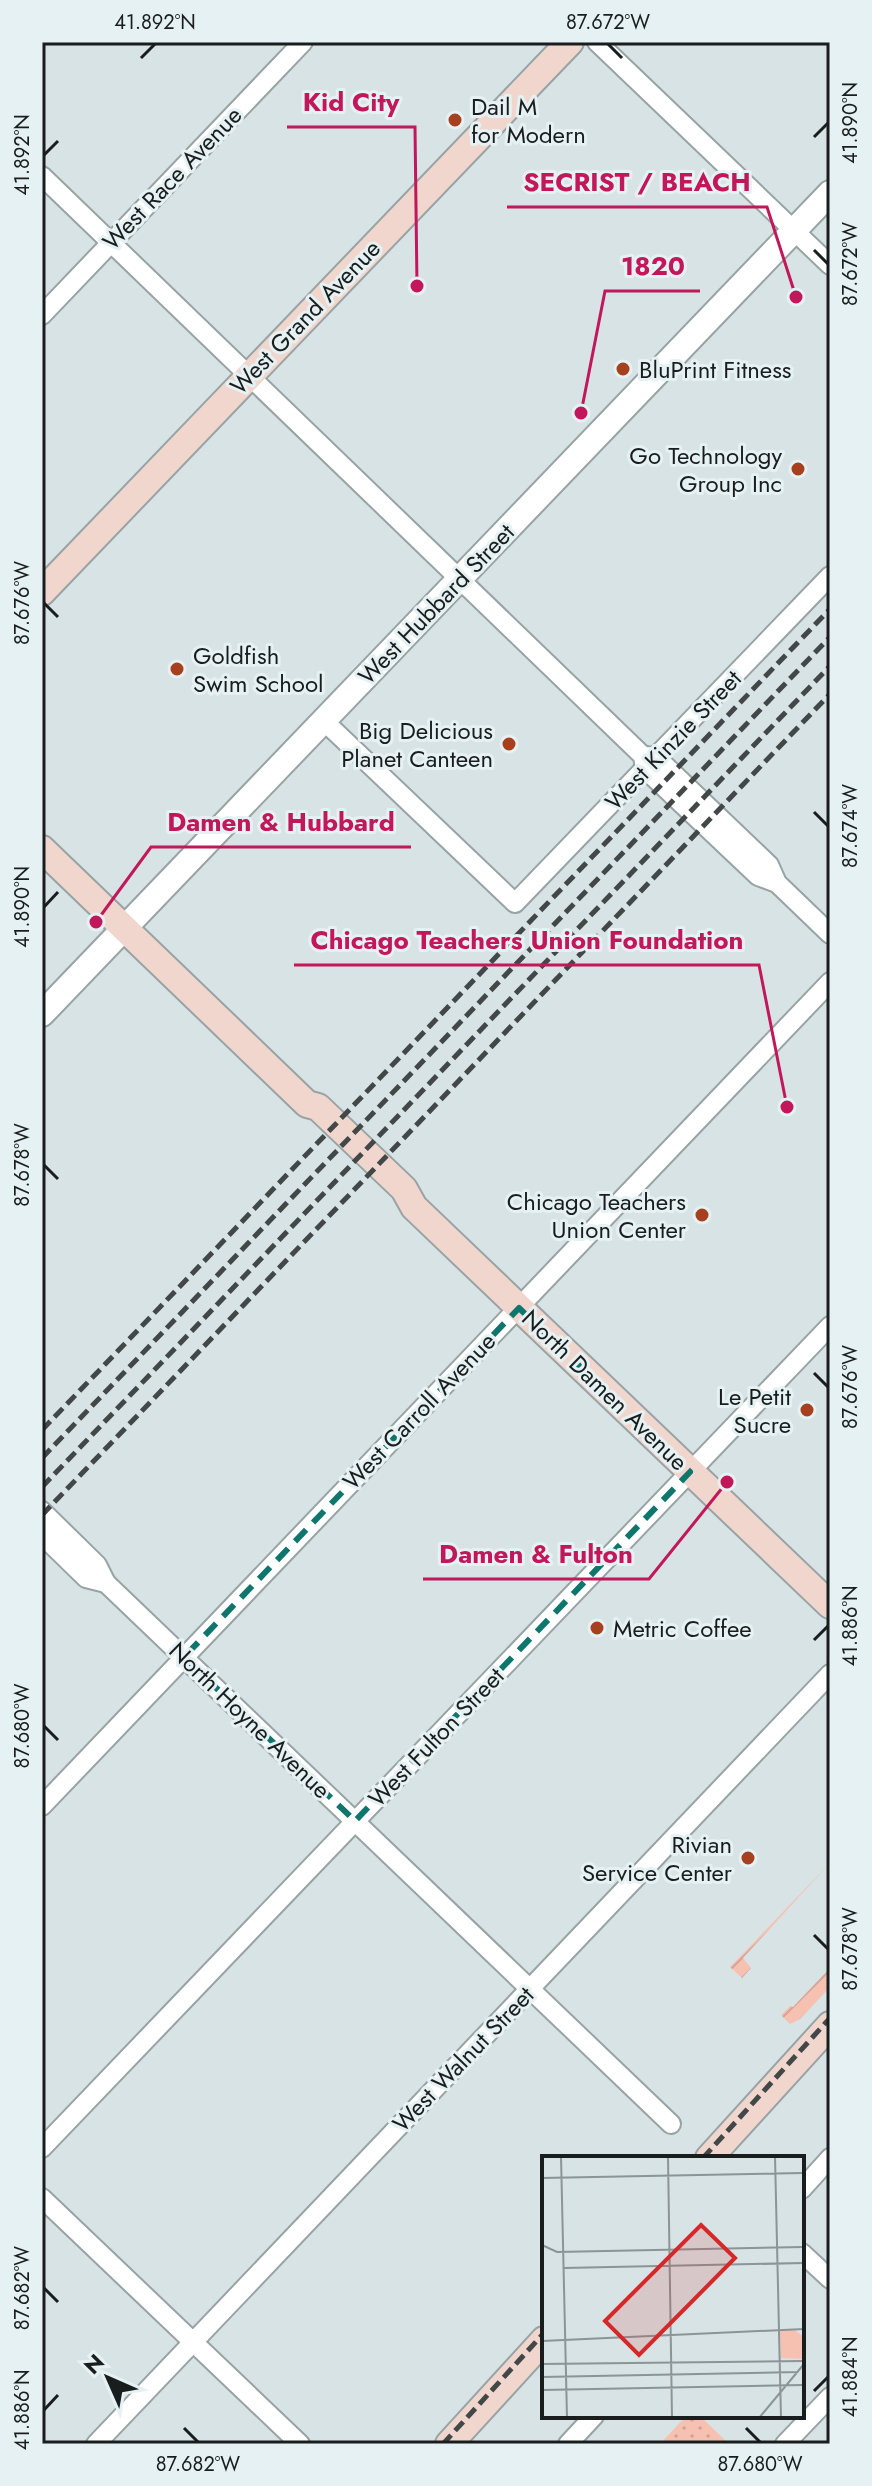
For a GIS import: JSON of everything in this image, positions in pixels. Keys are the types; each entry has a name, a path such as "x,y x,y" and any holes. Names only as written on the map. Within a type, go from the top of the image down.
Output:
{"main road":[{"name":"West Grand Avenue","path":"42,592 570,42"},
{"name":"North Damen Avenue","path":"42,849 307,1104 318,1107 404,1189 414,1207 830,1605"},
{"path":"711,2156 830,2025"},
{"path":"449,2444 542,2342"}],"street":[{"name":"West Race Avenue","path":"42,315 303,42"},
{"path":"597,42 830,265"},
{"path":"42,176 648,761 769,865 777,883 830,934"},
{"name":"West Hubbard Street","path":"42,1014 830,193"},
{"name":"West Kinzie Street","path":"324,721 515,903 648,761 830,576"},
{"name":"West Carroll Avenue","path":"42,1806 830,982"},
{"name":"West Fulton Street","path":"42,2148 830,1326"},
{"name":"North Hoyne Avenue","path":"42,1511 97,1565 106,1583 671,2124"},
{"name":"North Hoyne Avenue","path":"42,1535 86,1578 106,1583"},
{"name":"West Walnut Street","path":"96,2444 830,1674"},
{"path":"804,2187 830,2158"},
{"path":"42,2198 300,2444"},
{"path":"804,2255 830,2279"},
{"path":"785,2444 830,2397"},
{"path":"568,2444 592,2418"}],"highlighted area":[{"path":"519,1308 690,1472 355,1821 184,1657"}],"shaded area":[{"path":"830,1863 743,1958 751,1968 742,1978 730,1967"},
{"path":"830,1968 830,1987 800,2019 790,2024 781,2015 790,2006 793,2007"},
{"path":"684,2418 702,2418 729,2444 660,2444"}],"railway":[{"path":"42,1430 830,609"},
{"path":"42,1458 830,637"},
{"path":"42,1487 830,666"},
{"path":"42,1515 830,694"},
{"path":"705,2156 830,2018"},
{"path":"443,2444 542,2335"}],"place":[{"name":"Dail M for Modern","path":"455,120"},
{"name":"Kid City","path":"417,286"},
{"name":"SECRIST / BEACH","path":"796,297"},
{"name":"BluPrint Fitness","path":"623,369"},
{"name":"1820","path":"581,413"},
{"name":"Go Technology Group Inc","path":"798,469"},
{"name":"Goldfish Swim School","path":"177,669"},
{"name":"Big Delicious Planet Canteen","path":"509,744"},
{"name":"Damen & Hubbard","path":"96,922"},
{"name":"Chicago Teachers Union Foundation","path":"787,1107"},
{"name":"Chicago Teachers Union Center","path":"702,1215"},
{"name":"Le Petit Sucre","path":"807,1410"},
{"name":"Damen & Fulton","path":"727,1482"},
{"name":"Metric Coffee","path":"597,1628"},
{"name":"Rivian Service Center","path":"748,1858"}]}
